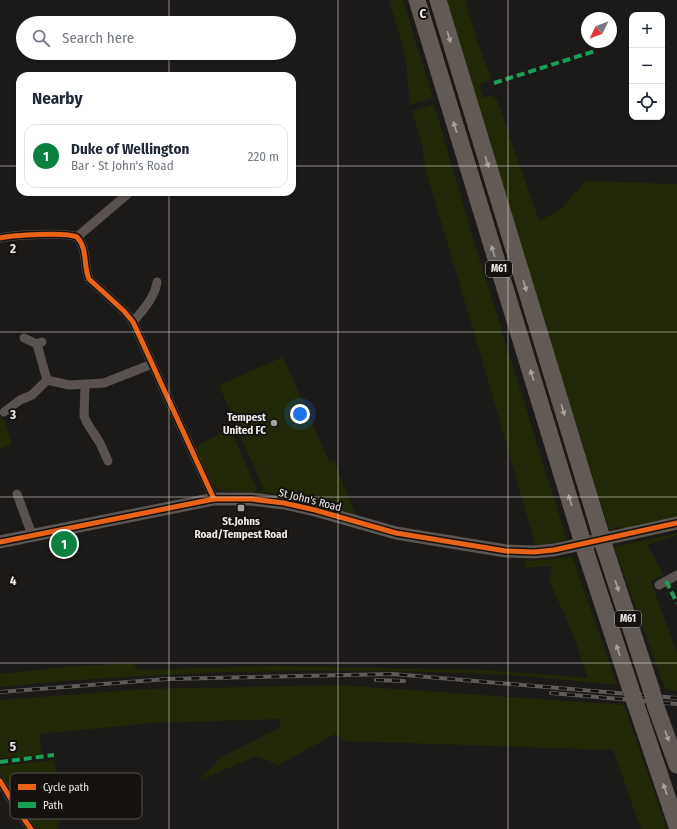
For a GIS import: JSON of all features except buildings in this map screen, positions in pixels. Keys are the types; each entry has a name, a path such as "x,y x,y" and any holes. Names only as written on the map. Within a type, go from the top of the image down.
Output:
{"highway":[{"name":"M61","path":"417,0 586,553 677,826"},
{"name":"M61","path":"438,0 607,539 656,707 677,765"}],"street":[{"path":"77,237 125,196"},
{"path":"0,238 12,236 66,235 77,237 84,247 87,274 89,279 124,311 133,322 214,499"},
{"path":"133,322 153,295 157,282"},
{"path":"24,338 39,343 47,380"},
{"path":"47,380 68,385 104,383 152,364"},
{"path":"4,414 20,400 32,394 47,380"},
{"path":"85,384 84,416 100,453 108,461"},
{"path":"17,494 32,535"},
{"name":"St John's Road","path":"0,542 214,499 251,499 284,503 315,510 396,533 506,551 534,552 554,550 677,524"},
{"path":"659,585 677,575"},
{"path":"0,781 10,797"},
{"path":"25,819 32,829"}],"green space":[{"path":"389,0 403,0 433,98 410,105 405,54"},
{"path":"446,0 465,0 477,40 491,78 488,81 479,84 483,98 491,95 497,100 539,221 561,209 585,181 677,184 677,519 624,531 622,526 609,530 471,86"},
{"path":"434,104 472,235 567,540 536,547 425,168 422,145 412,111"},
{"name":"Tempest United FC","path":"283,357 329,461 334,460 356,516 314,502 258,492 264,490 219,385"},
{"path":"0,416 4,419 12,444 0,449"},
{"name":"Tempest United FC","path":"230,428 258,492 225,491 215,488 196,449 198,448 197,446"},
{"path":"677,533 677,536 647,545 664,575 651,581 677,654 677,691 665,689 614,547"},
{"path":"572,556 617,685 501,675 424,672 302,671 120,677 0,687 0,674 65,667 133,663 138,670 276,666 484,670 588,678 573,634 549,580 552,566 524,568 525,561"},
{"path":"338,685 624,705 667,829 641,829 613,750 346,741 335,734 278,765 257,756 200,780 221,757 280,727 281,719 152,723 39,734 42,756 0,758 0,700 146,689"},
{"path":"54,760 56,773 10,773 10,789 0,773 0,766"},
{"path":"28,819 61,819 57,829 37,829"}],"railway":[{"path":"0,692 167,679 393,674 677,698"},
{"path":"376,680 404,681"},
{"path":"551,693 677,704"}],"marked path":[{"path":"494,83 595,51"},
{"path":"666,581 677,603"},
{"path":"0,762 54,755"}],"cycle path":[{"path":"0,238 51,234 71,235 77,237 83,247 89,279 124,311 133,322 214,499"},
{"path":"0,542 214,499 251,499 284,503 315,510 396,533 506,551 534,552 554,550 677,523"},
{"path":"0,781 10,797"},
{"path":"24,819 31,829"}],"place":[{"name":"Tempest United FC","path":"274,423"},
{"name":"St.Johns Road/Tempest Road","path":"241,508"},
{"name":"Duke of Wellington","path":"64,544"}]}
